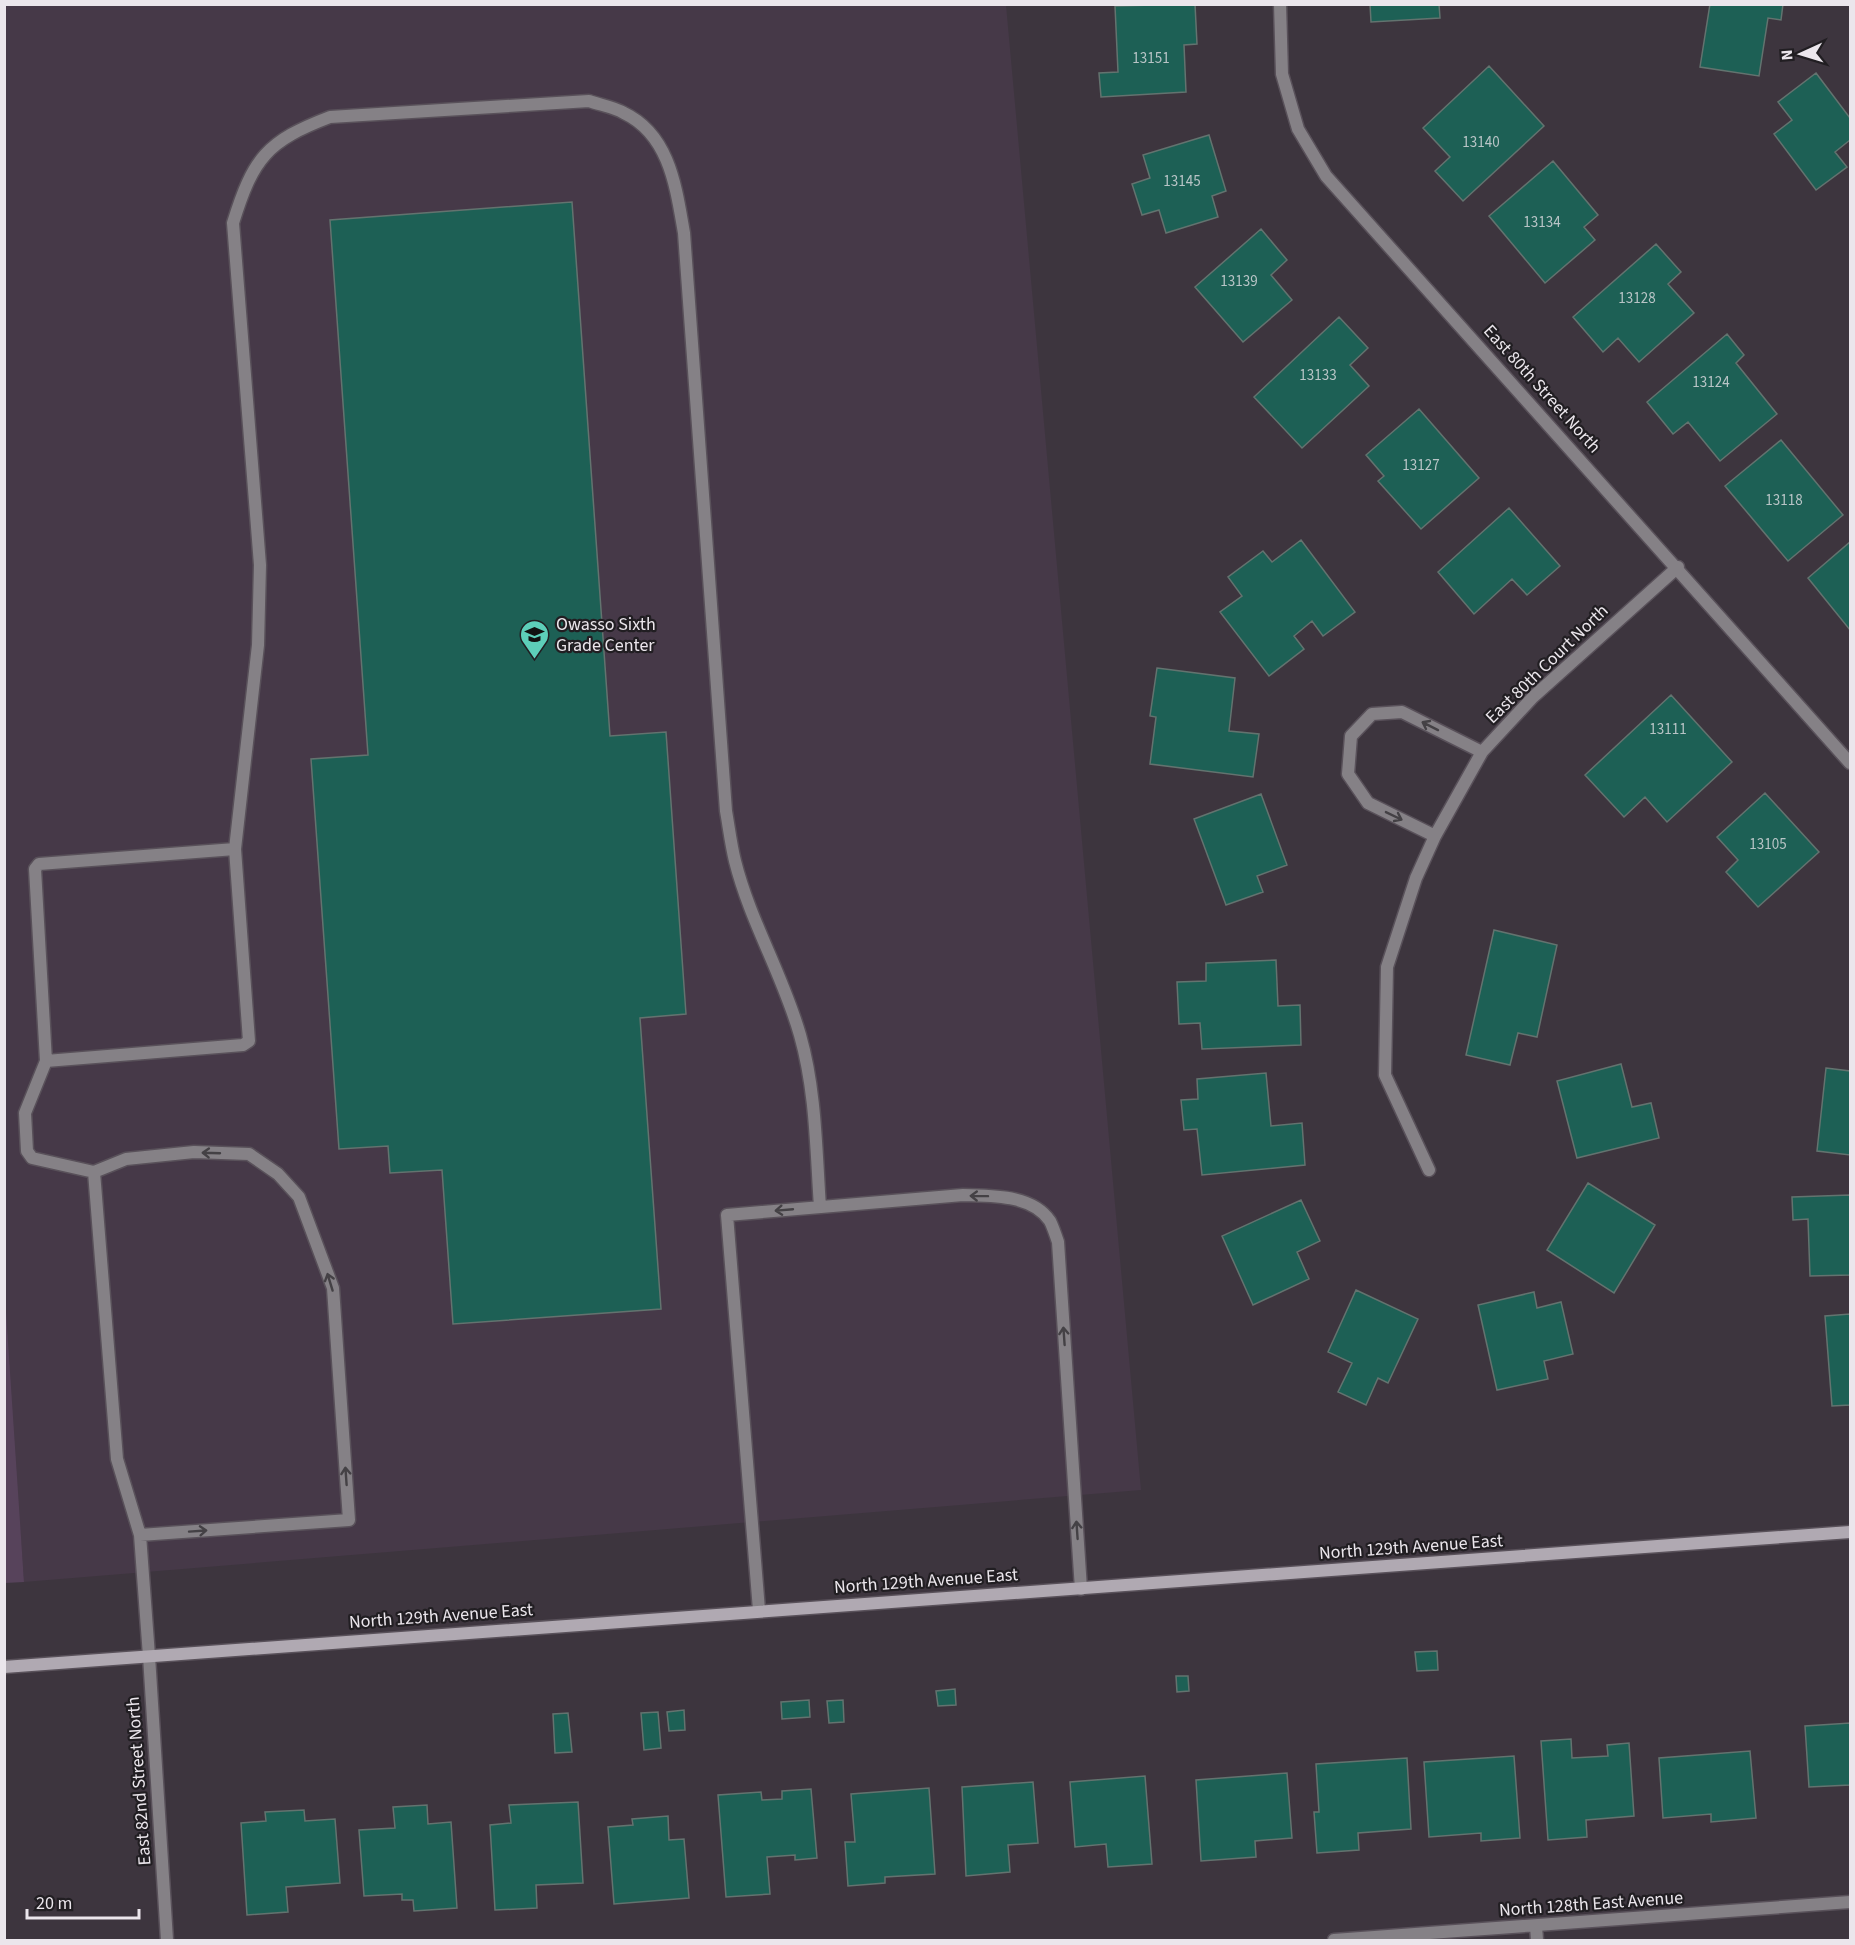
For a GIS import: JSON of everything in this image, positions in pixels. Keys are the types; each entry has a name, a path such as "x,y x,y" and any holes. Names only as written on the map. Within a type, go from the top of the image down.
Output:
{"main road":[{"name":"North 129th Avenue East","path":"4,1666 1851,1532"}],"street":[{"name":"East 80th Street North","path":"1280,4 1282,75 1298,129 1326,176 1851,763"},
{"path":"46,1061 243,1045 249,1041 235,849 258,645 260,565 233,223 245,184 265,153 294,131 330,117 589,101 625,113 654,136 674,174 684,233 726,811 735,861 756,922 783,982 801,1037 813,1097 820,1207"},
{"name":"East 80th Court North","path":"1429,1170 1385,1075 1387,967 1416,878 1435,836 1482,752 1533,697 1678,567"},
{"path":"1435,836 1368,803 1348,774 1351,736 1372,714 1402,712 1482,752"},
{"path":"140,1535 349,1520 333,1288 299,1197 278,1174 249,1154 194,1152 126,1159 94,1172 32,1158 27,1151 25,1113 46,1061 35,869 39,864 235,849"},
{"name":"East 82nd Street North","path":"94,1172 117,1459 140,1535 167,1941"},
{"path":"759,1610 727,1215 963,1195 1001,1196 1032,1205 1049,1220 1058,1242 1081,1588"},
{"name":"North 128th East Avenue","path":"1334,1941 1851,1902"},
{"path":"1536,1926 1537,1941"}],"shaded area":[{"name":"Owasso Sixth Grade Center","path":"4,5 1006,5 1141,1490 24,1582 4,1314"},
{"path":"4,1282 24,1582 5,1583 4,1583"}],"building":[{"path":"1195,4 1197,44 1184,45 1186,92 1101,97 1099,73 1118,72 1115,6"},
{"path":"1370,4 1439,4 1440,18 1371,22"},
{"path":"1710,4 1783,4 1781,20 1768,18 1759,76 1700,67"},
{"path":"1489,66 1544,126 1463,201 1435,171 1450,157 1423,128"},
{"path":"1816,73 1850,118 1850,140 1835,152 1847,167 1816,190 1774,134 1792,120 1778,102"},
{"path":"1209,135 1226,191 1212,196 1218,217 1166,233 1159,210 1142,215 1132,184 1150,178 1143,155"},
{"path":"1553,161 1598,215 1584,227 1595,240 1545,283 1489,216"},
{"path":"572,202 610,736 666,732 686,1014 640,1018 661,1309 453,1324 442,1170 390,1173 388,1146 339,1149 311,759 368,755 330,220"},
{"path":"1261,229 1287,260 1271,275 1292,300 1243,342 1195,287"},
{"path":"1656,244 1681,272 1668,284 1694,313 1639,362 1618,338 1603,352 1573,317"},
{"path":"1339,317 1368,348 1350,365 1369,386 1302,448 1254,397"},
{"path":"1727,334 1744,355 1736,363 1777,414 1720,461 1688,422 1673,434 1647,402"},
{"path":"1419,409 1479,478 1421,529 1378,481 1384,476 1366,455"},
{"path":"1781,440 1843,515 1788,561 1725,486"},
{"path":"1509,508 1560,566 1527,595 1512,579 1474,614 1438,572"},
{"path":"1301,540 1355,612 1323,636 1312,621 1294,636 1304,649 1269,676 1220,612 1242,596 1228,577 1263,551 1272,562"},
{"path":"1850,542 1850,630 1808,578"},
{"path":"1157,668 1235,678 1229,731 1259,734 1253,777 1150,764 1156,717 1150,716"},
{"path":"1671,695 1732,762 1667,822 1645,797 1624,817 1585,775"},
{"path":"1765,793 1819,852 1758,907 1726,872 1738,860 1717,837"},
{"path":"1261,794 1287,865 1257,876 1263,892 1226,905 1194,819"},
{"path":"1494,930 1557,945 1537,1037 1518,1033 1510,1065 1466,1055"},
{"path":"1276,960 1278,1006 1300,1005 1301,1045 1202,1049 1200,1023 1179,1024 1177,982 1206,981 1206,963"},
{"path":"1621,1064 1632,1107 1651,1103 1659,1138 1577,1158 1557,1081"},
{"path":"1826,1068 1850,1071 1850,1155 1817,1151"},
{"path":"1266,1073 1271,1126 1302,1123 1305,1165 1202,1175 1197,1129 1184,1130 1181,1100 1198,1099 1197,1079"},
{"path":"1588,1183 1655,1225 1614,1293 1547,1250"},
{"path":"1850,1195 1850,1275 1810,1276 1808,1219 1793,1220 1792,1197"},
{"path":"1301,1200 1320,1241 1297,1252 1309,1279 1253,1305 1222,1236"},
{"path":"1356,1290 1418,1319 1388,1383 1378,1378 1366,1405 1338,1392 1352,1363 1328,1352"},
{"path":"1534,1292 1537,1308 1561,1302 1573,1354 1544,1361 1548,1379 1497,1390 1478,1305"},
{"path":"1850,1314 1850,1405 1832,1406 1825,1316"},
{"path":"1437,1651 1438,1670 1417,1671 1415,1652"},
{"path":"1176,1676 1188,1676 1189,1691 1177,1692"},
{"path":"955,1689 956,1705 938,1706 936,1691"},
{"path":"809,1700 810,1717 782,1719 781,1702"},
{"path":"843,1700 844,1722 829,1723 827,1701"},
{"path":"684,1710 685,1730 669,1731 667,1712"},
{"path":"658,1712 661,1748 644,1750 641,1713"},
{"path":"568,1713 572,1752 555,1753 553,1714"},
{"path":"1850,1723 1850,1785 1809,1787 1805,1726"},
{"path":"1571,1739 1572,1758 1608,1756 1607,1745 1629,1743 1634,1816 1586,1820 1587,1837 1548,1840 1541,1741"},
{"path":"1750,1751 1756,1818 1711,1822 1711,1814 1663,1818 1659,1758"},
{"path":"1514,1756 1520,1838 1481,1841 1481,1833 1429,1837 1424,1762"},
{"path":"1407,1758 1411,1829 1358,1833 1359,1850 1317,1853 1314,1812 1319,1812 1316,1764"},
{"path":"1287,1773 1292,1838 1255,1841 1256,1857 1201,1861 1196,1780"},
{"path":"1145,1776 1152,1864 1108,1867 1106,1844 1075,1847 1070,1782"},
{"path":"1033,1782 1038,1843 1008,1845 1010,1872 966,1876 962,1787"},
{"path":"929,1788 935,1874 885,1877 885,1883 848,1886 845,1842 855,1842 851,1794"},
{"path":"811,1789 817,1858 795,1860 795,1855 767,1857 770,1894 726,1897 718,1795 761,1792 762,1800 782,1799 782,1791"},
{"path":"578,1802 583,1883 536,1885 537,1908 495,1910 490,1825 511,1823 509,1805"},
{"path":"427,1805 428,1824 451,1822 457,1908 414,1911 413,1900 402,1900 402,1894 364,1896 359,1830 395,1828 393,1807"},
{"path":"304,1810 305,1821 335,1819 340,1883 286,1887 288,1912 247,1915 241,1823 266,1821 265,1812"},
{"path":"668,1816 669,1840 684,1839 689,1898 614,1904 608,1827 633,1825 632,1819"}],"place":[{"name":"Owasso Sixth Grade Center","path":"535,660"}]}
